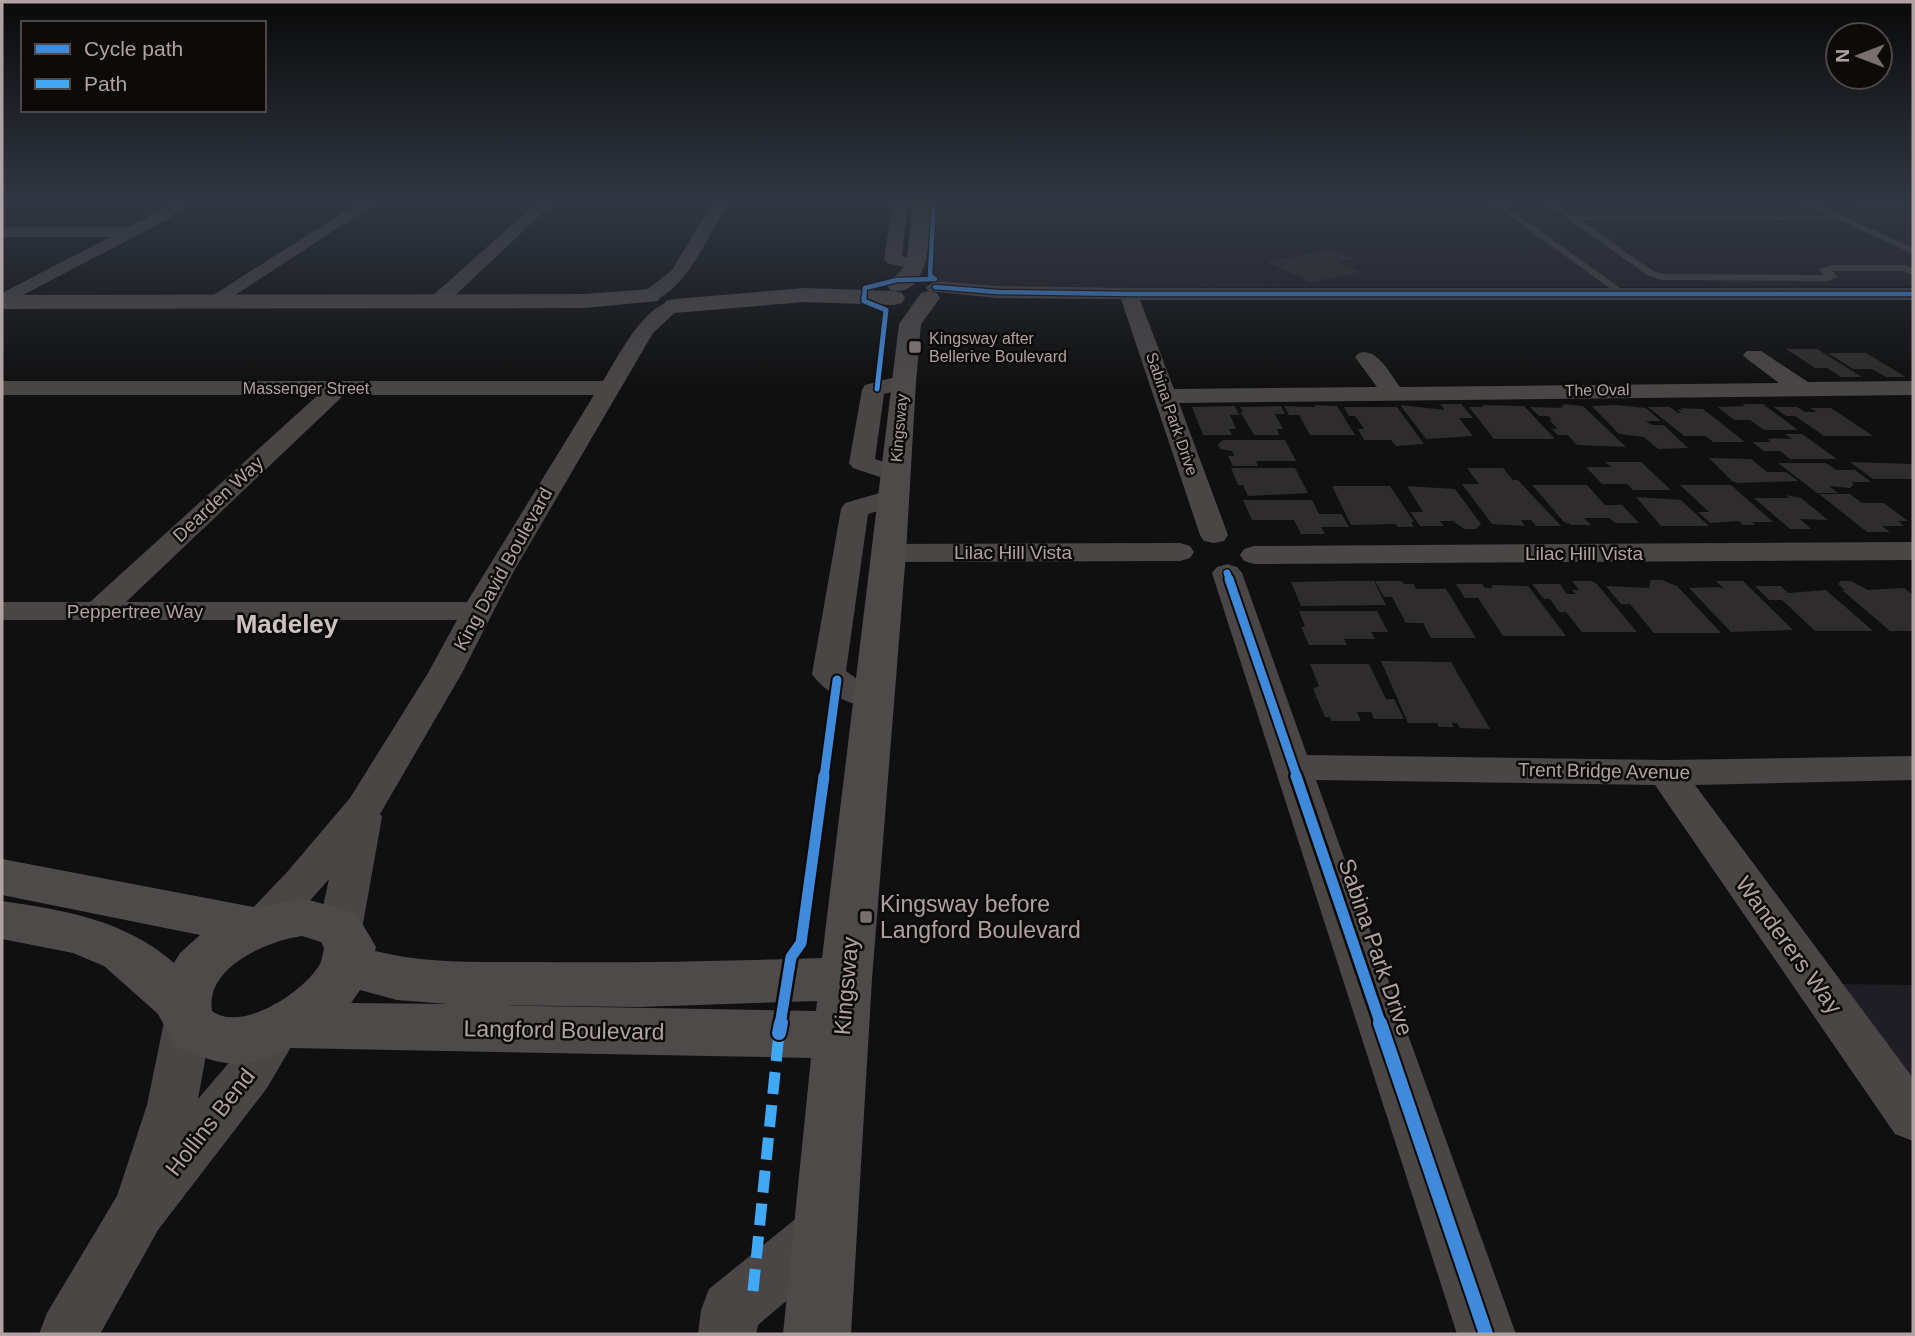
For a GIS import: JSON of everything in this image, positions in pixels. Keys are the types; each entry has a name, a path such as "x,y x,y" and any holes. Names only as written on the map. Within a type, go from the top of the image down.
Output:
{"street":[{"path":"2,301 77,261"},
{"path":"213,301 276,261"},
{"path":"438,302 482,261"},
{"name":"King David Boulevard","path":"260,926 317,866 364,808 445,673 528,522 611,388 646,306 680,273 687,261"},
{"path":"901,261 916,266"},
{"path":"914,295 916,261"},
{"name":"King David Boulevard","path":"646,306 676,301 680,273"},
{"path":"2,301 584,301 646,306 676,301 804,295 997,292 1913,294"},
{"name":"Sabina Park Drive","path":"1129,294 1166,396 1232,555 1295,767 1486,1334"},
{"path":"1867,294 1902,313"},
{"name":"Kingsway","path":"817,1334 846,979 889,553 903,382 914,295"},
{"path":"1754,355 1801,388"},
{"path":"1366,357 1393,393"},
{"name":"Massenger Street","path":"2,388 611,388"},
{"name":"Dearden Way","path":"98,611 338,388"},
{"name":"The Oval","path":"1166,396 1913,388"},
{"path":"875,698 849,689 830,674 855,509 895,486"},
{"path":"1186,541 1232,555 1201,570 1183,559 1180,552 1186,541"},
{"name":"Lilac Hill Vista","path":"1232,555 1913,551"},
{"name":"Lilac Hill Vista","path":"889,553 1180,552"},
{"name":"Peppertree Way","path":"2,611 479,611"},
{"name":"Trent Bridge Avenue","path":"1295,767 1666,772 1913,768"},
{"name":"Wanderers Way","path":"1666,772 1913,1118"},
{"name":"King David Boulevard","path":"344,947 364,808"},
{"path":"2,877 260,926"},
{"path":"186,1013 190,983 206,960 229,941 260,926 302,917 324,920 344,947 397,978 450,983 639,985 846,979"},
{"path":"2,920 47,928 112,946 139,964 186,1013 202,1034 223,1040 249,1038 282,1027 326,998 343,975 344,947"},
{"name":"Hollins Bend","path":"139,1211 172,1105 186,1013"},
{"name":"Hollins Bend","path":"68,1334 139,1211 250,1073 282,1027"},
{"name":"Langford Boulevard","path":"282,1027 841,1035"},
{"path":"727,1334 730,1310 824,1232"}],"lane":[{"path":"1578,261 1622,293"},
{"path":"1633,261 1661,277 1832,277 1825,268 1905,268 1913,272"}],"shaded area":[{"path":"1913,261 1913,286 945,288 933,277 930,263"},
{"path":"1843,984 1913,985 1913,1080"}],"building":[{"path":"1342,261 1338,262 1361,272 1311,282 1266,262"},
{"path":"1786,349 1817,349 1862,377 1841,377 1827,368 1815,368"},
{"path":"1828,353 1866,353 1906,377 1886,377 1872,369 1853,369"},
{"path":"1440,404 1461,404 1473,418 1459,418 1473,436 1426,439 1400,405 1445,410"},
{"path":"1563,404 1583,406 1626,447 1577,445 1568,435 1558,435 1552,429 1558,429 1548,416 1539,416 1530,407 1563,408 1560,406 1565,406"},
{"path":"1742,404 1763,404 1798,430 1764,430 1750,420 1734,420 1718,407 1745,406"},
{"path":"1314,405 1337,406 1355,435 1310,435 1299,415 1289,415 1284,406 1316,407"},
{"path":"1482,405 1524,406 1555,439 1494,439 1469,407 1484,407"},
{"path":"1235,406 1239,415 1230,415 1236,429 1229,429 1232,435 1203,435 1192,407"},
{"path":"1281,406 1285,414 1275,414 1283,429 1277,429 1279,435 1254,435 1240,412 1243,412 1240,407"},
{"path":"1592,406 1646,408 1661,421 1646,421 1652,425 1664,425 1688,448 1658,449 1644,437 1619,434"},
{"path":"1344,407 1397,407 1424,444 1396,446 1391,440 1364,440 1358,429 1364,429 1355,416 1349,416"},
{"path":"1648,407 1670,407 1678,413 1681,413 1677,410 1683,410 1680,408 1703,409 1745,442 1713,442 1706,436 1684,436"},
{"path":"1774,407 1797,407 1805,412 1817,412 1810,408 1831,408 1873,436 1824,436 1795,416 1786,416"},
{"path":"1785,434 1802,434 1837,459 1790,459 1780,451 1764,451 1752,442 1771,442 1767,439 1773,439 1771,438 1792,439"},
{"path":"1223,440 1285,440 1296,461 1256,461 1258,466 1233,466 1228,456 1234,456 1232,451 1220,449 1218,444"},
{"path":"1709,458 1751,459 1767,472 1786,472 1798,481 1738,483 1732,481"},
{"path":"1605,462 1641,462 1671,490 1633,490 1627,484 1602,484 1586,467 1611,467"},
{"path":"1850,462 1913,464 1913,479 1873,479"},
{"path":"1778,463 1826,463 1836,470 1855,470 1871,482 1851,482 1854,484 1850,488 1829,486 1838,493 1817,493"},
{"path":"1231,468 1295,468 1308,493 1248,496 1243,485 1238,485"},
{"path":"1467,468 1503,468 1513,480 1518,480 1561,526 1536,526 1531,520 1521,520 1525,526 1492,524 1462,484 1479,484"},
{"path":"1532,485 1587,485 1605,505 1622,505 1639,523 1615,523 1609,518 1584,518 1591,525 1572,525 1564,522"},
{"path":"1680,485 1731,485 1773,522 1752,522 1755,525 1743,525 1739,521 1710,523 1698,512 1709,512"},
{"path":"1332,486 1390,486 1414,522 1411,522 1414,527 1398,527 1395,524 1351,525"},
{"path":"1407,486 1455,489 1481,524 1476,529 1464,529 1453,521 1440,521 1444,526 1420,526 1410,512 1423,512"},
{"path":"1819,494 1850,494 1862,503 1884,503 1908,521 1898,521 1904,526 1882,526 1890,532 1867,532"},
{"path":"1785,495 1801,498 1828,520 1800,519 1811,529 1790,529 1754,498 1790,498"},
{"path":"1636,497 1681,500 1709,526 1661,526"},
{"path":"1243,500 1312,500 1319,514 1342,514 1349,527 1321,527 1325,534 1301,534 1294,520 1252,520"},
{"path":"1651,580 1662,580 1677,586 1721,633 1654,633 1630,604 1621,604 1606,586 1649,588"},
{"path":"1374,581 1386,605 1301,606 1291,582"},
{"path":"1375,581 1402,581 1404,584 1414,584 1416,589 1446,589 1476,638 1431,638 1423,623 1406,623 1392,597 1384,597"},
{"path":"1572,581 1591,581 1597,584 1637,632 1582,632 1566,612 1559,612 1550,599 1544,599 1532,584 1560,584 1567,594 1576,594 1572,590 1579,590"},
{"path":"1716,581 1743,581 1793,630 1731,632 1689,588 1719,587 1725,590"},
{"path":"1841,581 1851,581 1868,590 1904,588 1913,595 1913,631 1890,631 1842,590 1845,590 1838,584"},
{"path":"1456,584 1482,584 1485,588 1493,588 1491,585 1528,586 1566,636 1503,636 1478,598 1465,598"},
{"path":"1755,586 1781,586 1788,593 1826,590 1873,631 1815,631 1782,600 1769,600"},
{"path":"1299,611 1377,611 1388,632 1371,632 1375,639 1344,639 1347,645 1309,645 1301,627 1305,627"},
{"path":"1381,661 1451,662 1490,729 1460,728 1457,723 1451,723 1454,727 1439,727 1437,723 1408,723"},
{"path":"1310,664 1369,664 1386,699 1394,699 1404,719 1374,719 1371,712 1357,712 1361,721 1331,721 1330,717 1325,717 1313,689 1319,686"}],"marked path":[{"path":"753,1291 779,1033"}],"cycle path":[{"path":"877,389 886,310 864,301 865,288 897,280 935,279 930,275 931,261"},
{"path":"935,287 997,292 1129,294 1913,294"},
{"path":"1227,573 1486,1334"},
{"path":"779,1033 791,957 801,943 837,680"}],"place":[{"name":"Kingsway after Bellerive Boulevard","path":"915,347"},
{"name":"Kingsway before Langford Boulevard","path":"866,917"}],"district":[{"name":"Madeley","path":"287,624"}]}
